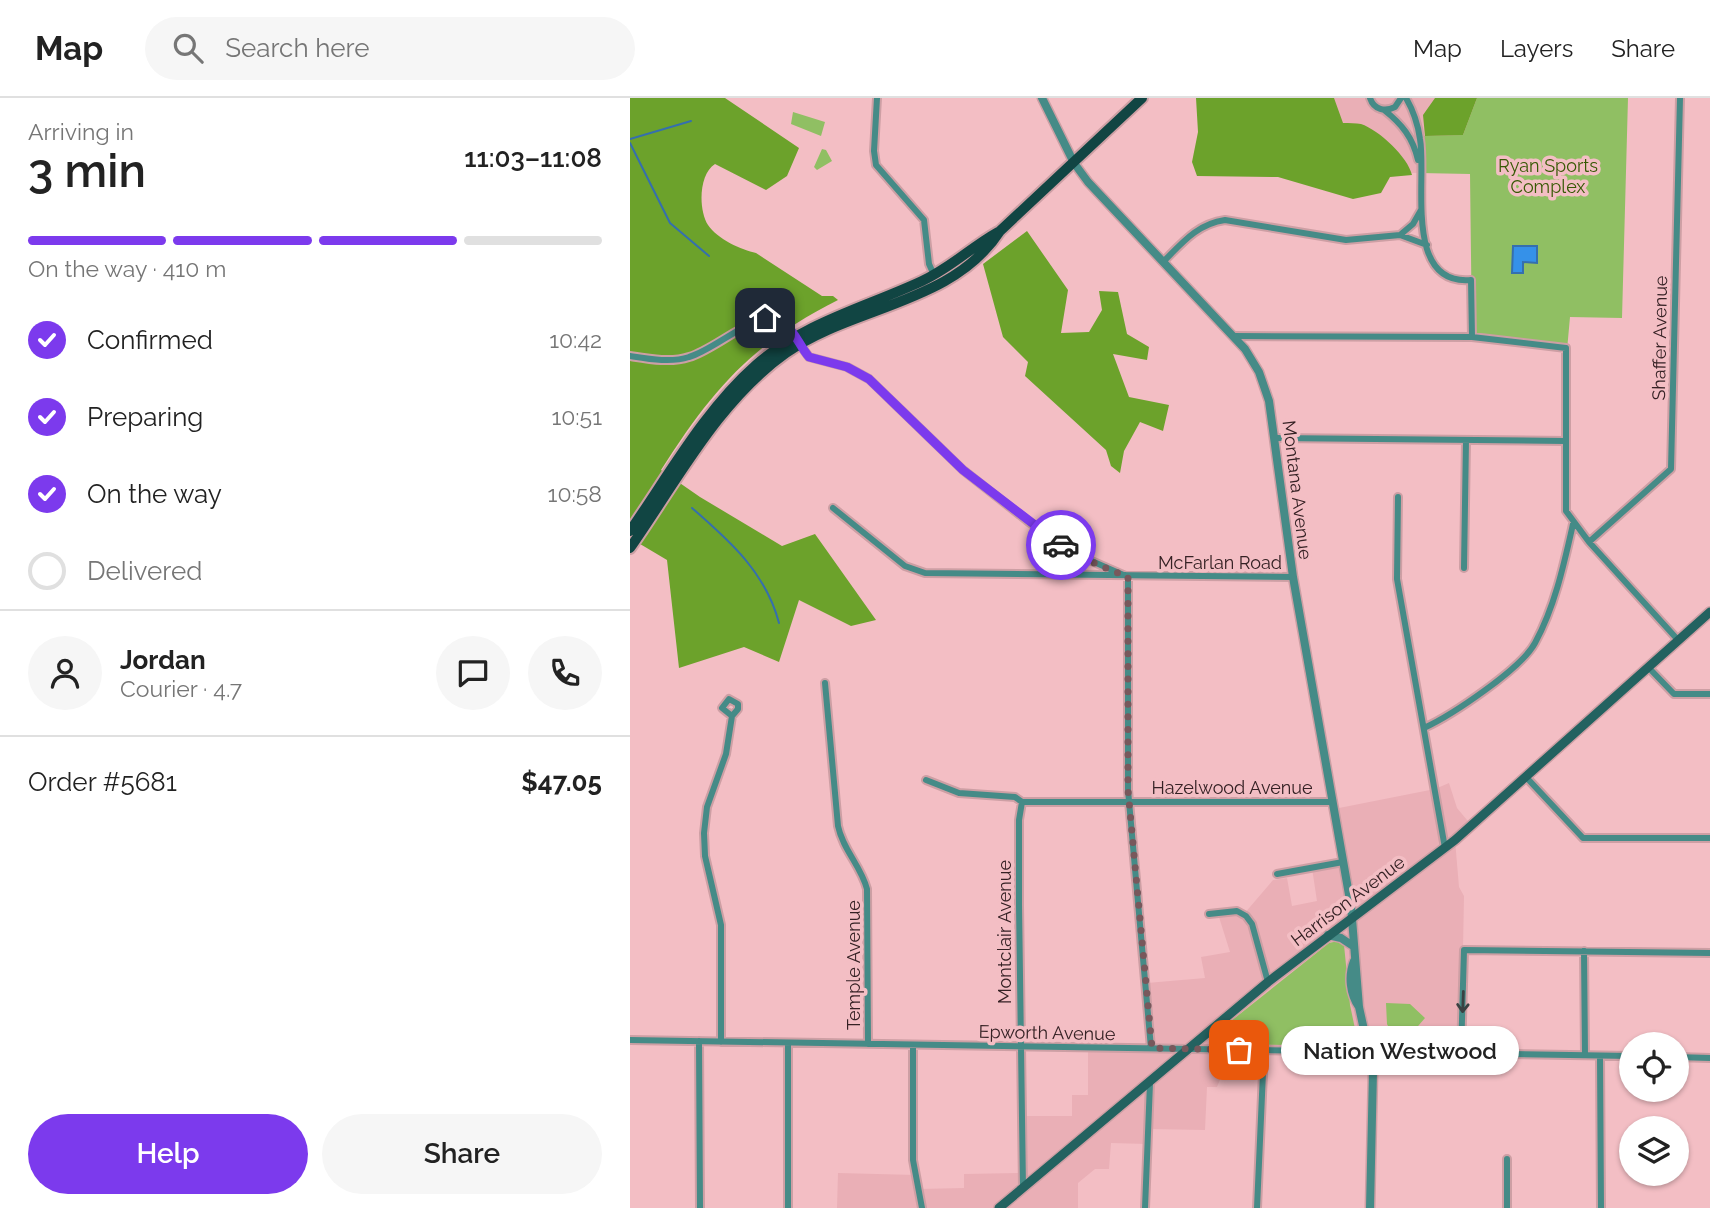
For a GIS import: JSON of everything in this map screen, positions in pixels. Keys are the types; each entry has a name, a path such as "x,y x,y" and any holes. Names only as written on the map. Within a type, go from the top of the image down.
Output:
{"main road":[{"path":"630,531 730,390 757,364 824,320 937,279 1000,231 1142,98"},
{"path":"630,548 730,405 797,340"},
{"name":"Harrison Avenue","path":"999,1208 1268,982 1445,848 1710,612"}],"street":[{"path":"877,98 873,151 876,165 924,220 929,264 937,279"},
{"name":"Montana Avenue","path":"1042,98 1074,163 1104,201 1233,336 1252,359 1262,379 1275,438 1293,577 1352,917 1359,1007 1370,1052 1374,1083 1370,1208"},
{"path":"1370,98 1375,107 1384,110 1406,130 1415,146 1420,173"},
{"path":"1384,110 1395,107 1404,98 1421,141 1421,210 1427,245 1442,274 1452,280 1471,280 1472,337"},
{"name":"Shaffer Avenue","path":"1589,542 1671,469 1680,98"},
{"path":"1400,235 1413,224 1421,210"},
{"path":"1163,262 1192,233 1208,224 1224,220 1346,240 1400,235 1427,245"},
{"path":"630,356 659,360 686,358 708,351 765,318 782,320 816,361 847,367 869,379 963,470 1029,522 1078,555 1128,577 1130,802 1152,1048"},
{"path":"1233,336 1472,337 1520,345 1563,346 1567,350 1564,504 1573,524 1678,640"},
{"path":"1275,438 1566,441"},
{"path":"1464,568 1466,440"},
{"path":"1398,497 1397,579 1445,848"},
{"name":"McFarlan Road","path":"833,508 905,566 918,572 1128,577 1293,577"},
{"path":"1424,728 1491,685 1534,645 1561,579 1573,524"},
{"path":"1648,667 1675,694 1710,694"},
{"name":"Temple Avenue","path":"825,683 838,826 843,843 865,880 869,898 868,1044"},
{"path":"721,1042 721,925 705,856 704,833 707,807 728,747 732,716"},
{"path":"1526,777 1583,838 1710,838"},
{"name":"Hazelwood Avenue","path":"926,780 951,791 1016,797 1022,802 1333,802"},
{"name":"Montclair Avenue","path":"1022,802 1019,820 1023,1188"},
{"path":"1277,874 1343,862"},
{"path":"1209,914 1237,911 1249,920 1268,982"},
{"path":"1328,935 1341,938 1353,946"},
{"path":"1461,1054 1464,950 1710,954"},
{"path":"1584,951 1585,1055"},
{"name":"Epworth Avenue","path":"630,1040 1619,1056"},
{"path":"699,1041 700,1208"},
{"path":"788,1043 788,1208"},
{"path":"913,1045 913,1160 922,1208"},
{"path":"1257,1208 1264,1050"},
{"path":"1600,1056 1601,1208"},
{"path":"1689,1057 1710,1058"},
{"path":"1145,1208 1150,1083"},
{"path":"1507,1159 1507,1208"}],"shaded area":[{"path":"1289,98 1477,98 1463,135 1420,173 1321,172"},
{"path":"1449,783 1457,808 1472,826 1455,840 1459,887 1464,896 1461,1054 1264,1050 1263,1073 1223,1072 1217,1087 1207,1087 1205,1130 1148,1129 1147,1144 1111,1143 1109,1169 1095,1169 1078,1183 1078,1208 837,1208 838,1173 916,1175 919,1189 964,1188 964,1174 1022,1173 1021,1116 1072,1116 1072,1095 1088,1095 1088,1048 1151,1048 1147,983 1205,978 1201,957 1230,952 1219,917 1244,914 1273,880 1287,878 1292,906 1317,901 1312,868 1343,862 1334,809 1435,789"}],"green space":[{"path":"630,98 725,98 799,148 787,176 766,190 715,164 703,183 705,218 712,230 723,239 756,253 822,296 833,296 838,300 781,333 736,371 698,416 661,470 700,497 782,546 815,534 876,620 851,626 799,600 779,662 744,647 679,668 667,560 630,538"},
{"path":"1196,98 1334,98 1343,123 1361,124 1376,132 1405,160 1412,175 1390,177 1381,193 1353,199 1278,177 1197,176 1192,162 1198,132"},
{"path":"1435,98 1477,98 1463,135 1425,136 1423,115"},
{"name":"Ryan Sports Complex","path":"1477,98 1628,98 1622,318 1570,317 1567,350 1472,337 1470,174 1420,173 1419,136 1463,135"},
{"path":"793,112 825,122 821,136 791,124"},
{"path":"822,149 826,150 832,161 817,170 814,167"},
{"path":"1027,231 1068,290 1061,333 1089,332 1102,310 1099,291 1118,292 1127,334 1149,347 1147,360 1113,354 1129,397 1169,405 1163,431 1140,422 1124,451 1120,473 1111,466 1106,450 1025,376 1028,362 1003,337 983,264"},
{"path":"1338,941 1344,945 1350,1005 1358,1043 1352,1046 1210,1044 1211,1037 1329,943"},
{"path":"1386,1003 1410,1004 1425,1018 1406,1040 1395,1040 1387,1024"}],"water":[{"path":"1513,246 1537,246 1537,263 1523,262 1523,273 1512,273"}],"waterway":[{"path":"630,139 691,121"},
{"path":"630,143 670,223 709,256"},
{"path":"692,508 733,546 756,573 779,623"}],"way so far":[{"path":"1061,545 1128,577 1128,790 1152,1048 1239,1050"}],"place":[{"name":"Nation Westwood","path":"1239,1050"}],"route":[{"path":"765,318 774,317 787,324 809,357 847,367 869,379 963,470 996,498 1061,545"}]}
